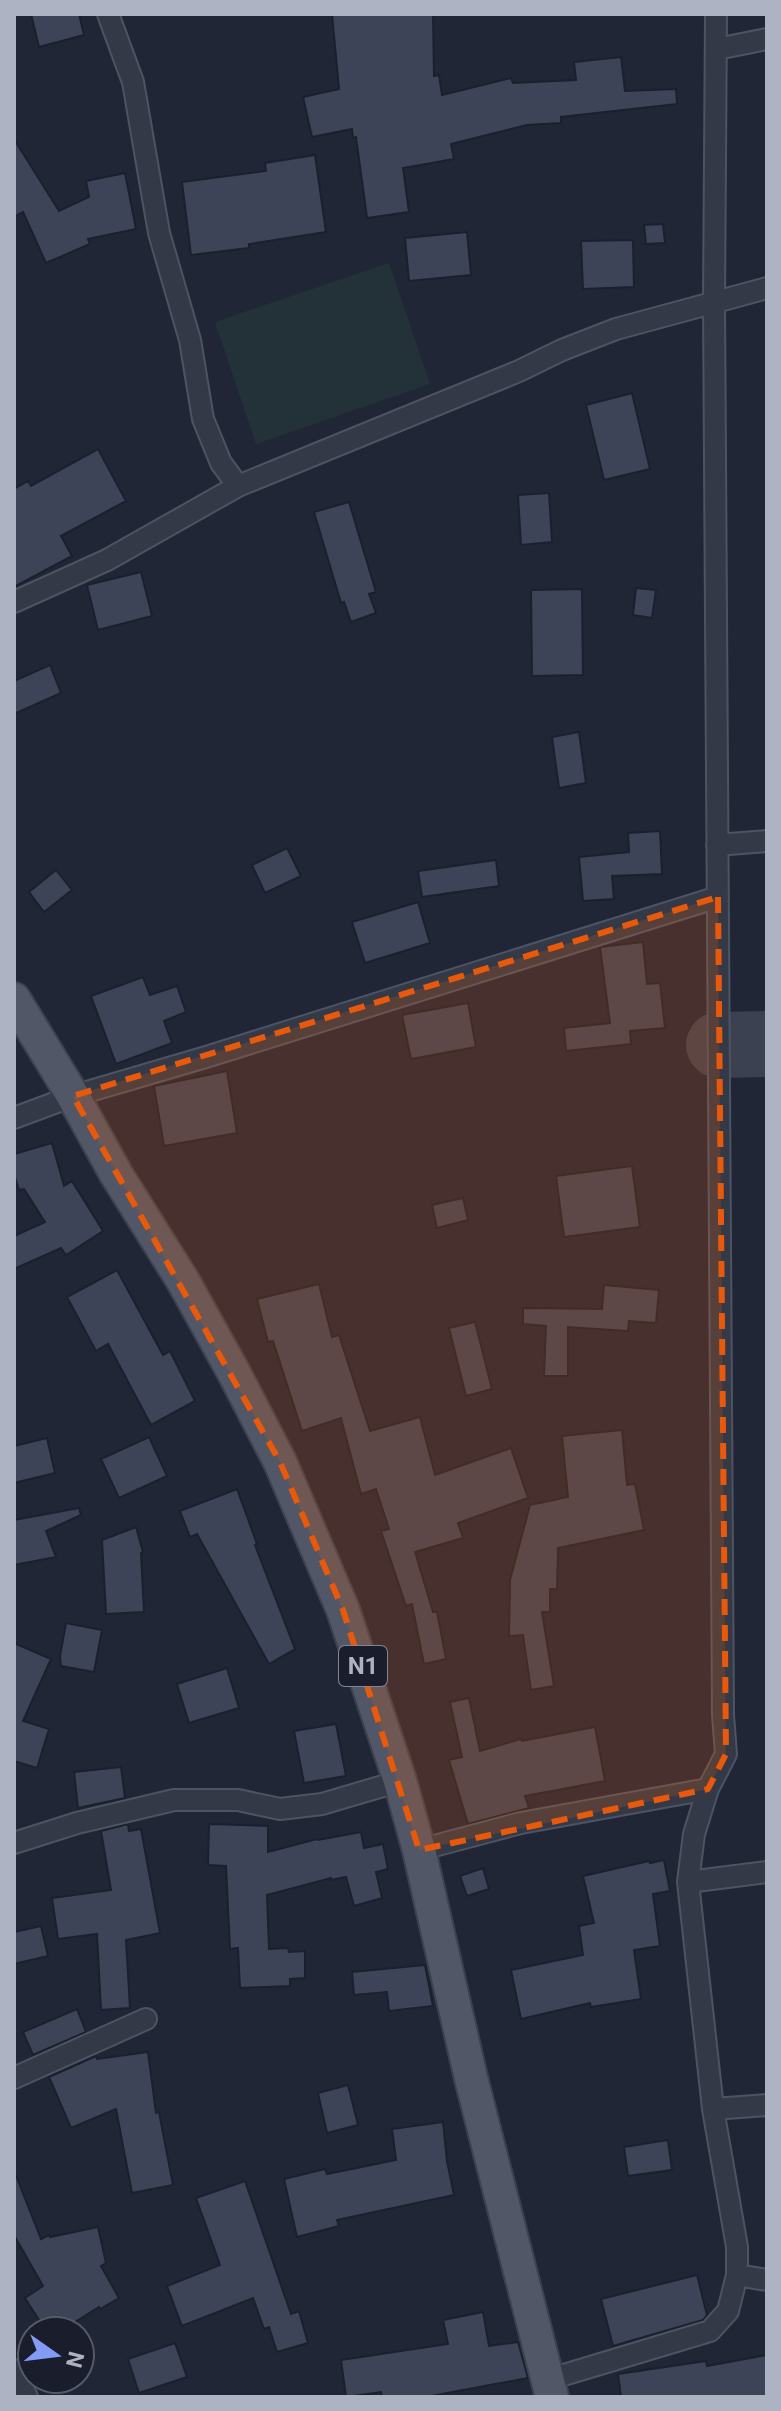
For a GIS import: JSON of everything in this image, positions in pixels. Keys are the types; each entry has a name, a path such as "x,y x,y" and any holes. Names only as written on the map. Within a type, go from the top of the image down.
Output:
{"main road":[{"name":"N1","path":"14,999 116,1174 183,1281 280,1462 343,1610 400,1781 419,1850 471,2078 550,2389"}],"street":[{"path":"108,14 133,82 159,233 190,340 203,419 221,463 238,486"},
{"path":"550,2389 710,2331 728,2311 737,2275 737,2247 713,2109 688,1882 694,1834 708,1789 726,1754 723,1715 717,845 716,14"},
{"path":"717,49 767,39"},
{"path":"14,602 107,560 238,486 496,381 562,350 616,329 767,288"},
{"path":"717,845 767,841"},
{"path":"14,1118 73,1096 718,897"},
{"path":"14,1843 77,1823 174,1800 238,1800 280,1809 322,1804 400,1781"},
{"path":"419,1850 521,1823 708,1789"},
{"path":"688,1882 767,1872"},
{"path":"14,2078 146,2019"},
{"path":"713,2109 767,2105"},
{"path":"737,2275 767,2280"},
{"path":"14,2370 27,2397"}],"highlighted area":[{"path":"718,897 726,1754 708,1789 419,1850 343,1610 280,1462 73,1096"}],"shaded area":[{"path":"389,263 430,384 256,444 215,322"}],"building":[{"path":"31,14 79,14 84,35 39,47"},
{"path":"332,14 433,14 434,76 439,75 442,95 511,78 513,83 576,80 574,62 621,57 625,91 676,89 677,104 561,117 561,123 527,125 451,144 454,159 403,168 409,212 367,218 356,137 353,138 352,129 312,137 303,97 339,89"},
{"path":"14,139 59,211 89,197 86,181 125,173 136,229 88,239 90,244 46,263 23,212 14,217"},
{"path":"315,155 326,232 249,244 249,248 191,255 182,182 266,171 265,163"},
{"path":"663,224 665,243 646,244 644,225"},
{"path":"467,232 471,275 409,281 405,238"},
{"path":"633,240 634,287 583,289 581,241"},
{"path":"632,393 650,469 604,480 586,405"},
{"path":"98,449 126,501 61,536 72,556 14,587 14,489 28,481 31,486"},
{"path":"549,493 552,542 521,545 518,495"},
{"path":"349,502 376,592 369,594 376,613 351,622 344,602 341,603 314,512"},
{"path":"141,572 152,616 98,630 87,585"},
{"path":"636,588 656,590 652,618 633,615"},
{"path":"582,589 583,675 532,676 531,590"},
{"path":"50,665 61,693 14,714 14,681"},
{"path":"579,732 586,783 559,788 552,737"},
{"path":"660,831 662,874 612,876 614,899 583,901 579,857 629,852 628,833"},
{"path":"287,848 301,876 265,893 252,865"},
{"path":"496,860 499,886 422,897 418,871"},
{"path":"56,870 72,890 44,912 29,892"},
{"path":"418,902 430,943 365,963 352,922"},
{"path":"643,942 647,984 660,983 665,1028 630,1031 631,1044 566,1051 564,1028 610,1023 600,947"},
{"path":"143,977 150,995 177,986 186,1012 164,1021 172,1043 116,1064 91,996"},
{"path":"468,1003 476,1047 411,1059 402,1015"},
{"path":"227,1071 237,1133 164,1146 154,1086"},
{"path":"52,1143 64,1186 72,1181 103,1231 66,1255 61,1248 14,1269 14,1236 45,1222 24,1189 19,1190 14,1174 14,1154"},
{"path":"632,1166 640,1227 564,1237 556,1176"},
{"path":"463,1198 468,1220 437,1228 432,1205"},
{"path":"117,1270 163,1355 170,1351 195,1401 151,1425 108,1344 96,1351 67,1297"},
{"path":"319,1284 332,1337 339,1335 370,1431 420,1417 435,1475 511,1448 528,1498 458,1523 463,1538 415,1552 433,1612 437,1612 446,1659 424,1664 412,1604 406,1606 381,1531 389,1529 376,1489 361,1494 341,1418 302,1431 273,1341 268,1342 257,1299"},
{"path":"604,1285 659,1290 656,1323 629,1321 628,1331 568,1327 568,1376 544,1376 546,1326 523,1324 523,1308 602,1309"},
{"path":"475,1322 492,1389 466,1396 449,1328"},
{"path":"622,1430 627,1485 635,1484 644,1530 558,1548 557,1589 550,1589 550,1612 542,1612 554,1686 531,1690 523,1635 509,1636 510,1580 530,1505 568,1497 562,1436"},
{"path":"149,1437 167,1476 119,1498 101,1459"},
{"path":"47,1438 55,1473 14,1483 14,1446"},
{"path":"237,1489 295,1649 269,1664 197,1534 190,1537 180,1511"},
{"path":"79,1508 81,1515 46,1531 56,1557 14,1565 14,1520"},
{"path":"136,1527 143,1552 144,1612 106,1614 102,1540"},
{"path":"66,1623 102,1630 94,1672 61,1666"},
{"path":"14,1643 51,1659 23,1721 49,1729 37,1768 14,1761"},
{"path":"227,1668 239,1708 189,1723 177,1684"},
{"path":"469,1698 480,1751 521,1739 595,1727 605,1781 525,1796 529,1808 468,1824 449,1760 462,1757 450,1702"},
{"path":"336,1724 346,1776 304,1783 294,1731"},
{"path":"121,1767 125,1798 78,1808 74,1772"},
{"path":"128,1824 129,1831 141,1829 160,1933 126,1940 130,2008 101,2010 97,1934 58,1939 52,1898 111,1890 101,1831"},
{"path":"209,1824 268,1826 268,1852 317,1839 361,1832 364,1848 383,1844 388,1869 376,1872 382,1898 354,1906 346,1877 267,1895 269,1949 305,1951 305,1978 290,1979 290,1986 240,1988 238,1948 230,1949 226,1866 208,1865"},
{"path":"664,1860 670,1891 653,1894 660,1946 634,1950 641,1999 591,2007 590,2003 521,2019 511,1970 583,1955 579,1926 594,1923 583,1876"},
{"path":"483,1868 489,1889 467,1896 460,1876"},
{"path":"41,1926 48,1956 14,1964 14,1932"},
{"path":"425,1965 433,2006 389,2011 387,1992 354,1995 352,1972"},
{"path":"77,2009 86,2032 33,2055 23,2032"},
{"path":"148,2052 156,2113 159,2112 173,2185 132,2193 116,2109 71,2128 49,2077 96,2056 97,2059"},
{"path":"348,2085 358,2125 327,2133 318,2093"},
{"path":"443,2122 454,2195 337,2220 339,2226 297,2237 284,2179 325,2169 327,2174 396,2160 392,2129"},
{"path":"668,2140 672,2170 628,2176 624,2147"},
{"path":"15,2173 41,2239 98,2227 106,2263 101,2266 119,2298 86,2315 36,2315 25,2298 43,2286 14,2235"},
{"path":"245,2181 291,2314 299,2311 308,2343 277,2352 269,2327 264,2329 253,2298 182,2326 167,2286 220,2265 196,2198"},
{"path":"697,2275 707,2315 703,2320 613,2346 601,2299"},
{"path":"483,2312 489,2346 518,2342 528,2378 426,2397 382,2397 381,2392 346,2397 341,2360 448,2344 443,2320"},
{"path":"175,2343 187,2377 139,2393 128,2359"},
{"path":"767,2355 767,2397 621,2397 618,2374 706,2361 707,2366"}],"taxiway":[{"path":"719,1045 767,1044"}]}
